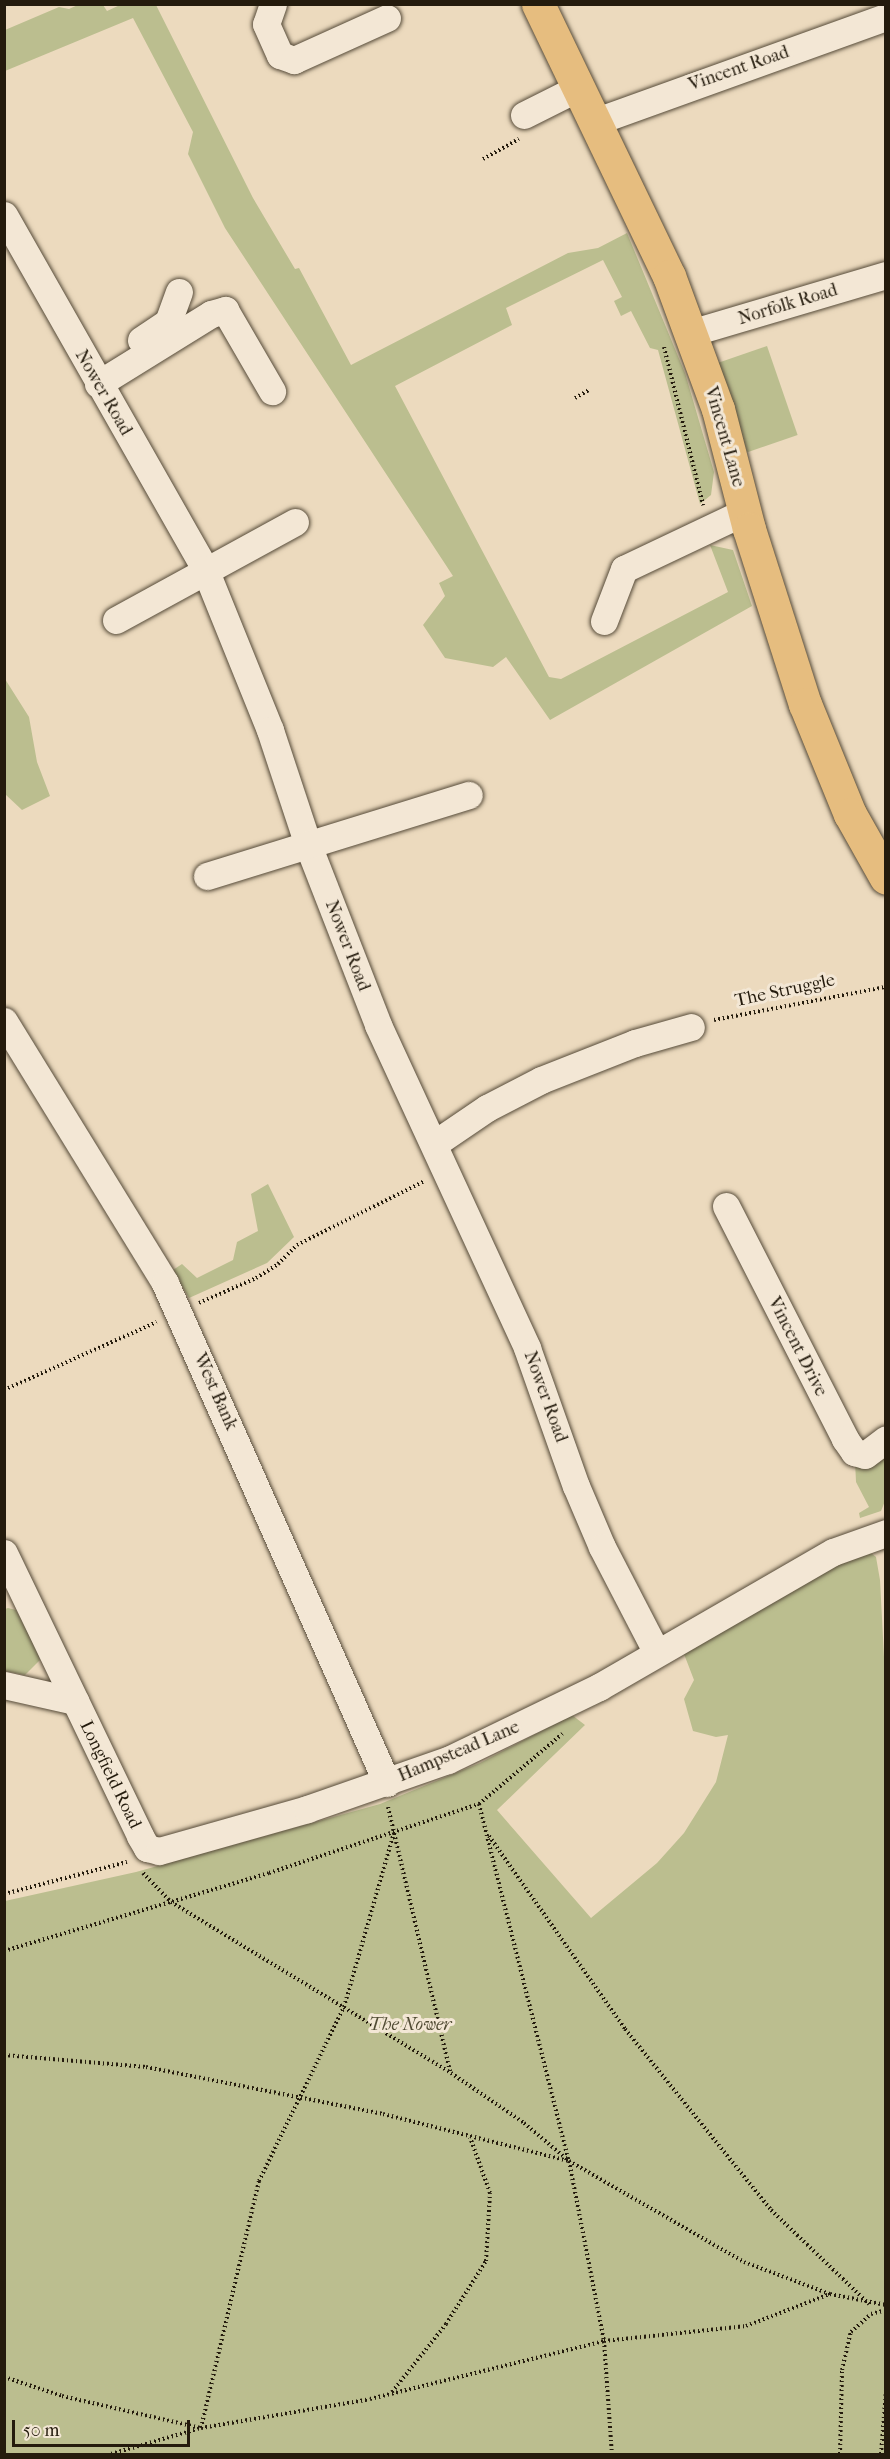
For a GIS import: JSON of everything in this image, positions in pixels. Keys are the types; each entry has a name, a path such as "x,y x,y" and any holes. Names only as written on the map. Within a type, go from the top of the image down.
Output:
{"main road":[{"name":"Vincent Lane","path":"538,4 576,89 669,276 718,409 744,512 786,650 824,753 885,878"}],"street":[{"path":"265,11 280,55 294,60 387,18"},
{"name":"Vincent Road","path":"594,122 885,17"},
{"path":"524,115 576,89"},
{"name":"Nower Road","path":"4,215 94,378 205,569 270,730 308,845 378,1025 528,1348 599,1540 656,1651"},
{"name":"Norfolk Road","path":"690,333 885,275"},
{"path":"94,378 168,322 179,292"},
{"path":"94,378 212,314 225,310 272,391"},
{"path":"604,621 624,569 744,512"},
{"path":"117,620 205,569 295,522"},
{"path":"207,876 469,795"},
{"name":"West Bank","path":"4,1021 179,1311 387,1783"},
{"path":"434,1143 487,1108 541,1080 635,1043 691,1027"},
{"name":"Vincent Drive","path":"726,1206 844,1440 854,1452 865,1455 885,1439"},
{"name":"Hampstead Lane","path":"147,1848 159,1851 387,1783 498,1738 599,1687 656,1651 833,1552 885,1533"},
{"name":"Longfield Road","path":"4,1553 14,1598 75,1701 147,1848"},
{"name":"Longfield Road","path":"4,1685 75,1701"}],"path":[{"path":"575,398 589,390"},
{"name":"The Struggle","path":"691,1027 885,987"},
{"path":"4,1390 256,1278 278,1264 297,1245 446,1168"},
{"path":"4,1951 394,1833 479,1804 568,1728"},
{"path":"479,1804 569,2161 604,2341 612,2454"},
{"path":"201,2428 259,2181 344,2007 394,1833"},
{"path":"394,1833 451,2073"},
{"path":"487,1834 625,2029 763,2201 870,2304"},
{"path":"4,1893 122,1866 147,1848"},
{"path":"171,1902 451,2073 524,2123 569,2161 744,2262 830,2294 870,2304 885,2305"},
{"path":"4,2055 146,2067 301,2098 569,2161"},
{"path":"391,2393 446,2324 486,2261 490,2193 469,2136"},
{"path":"111,2454 201,2428 391,2393 604,2341 746,2326 830,2294"},
{"path":"840,2454 842,2370 851,2332 872,2314 885,2310"},
{"path":"4,2377 62,2396 201,2428"},
{"path":"881,2454 885,2390"}],"green space":[{"path":"80,4 103,5 107,11 120,5 156,5 253,198 295,269 299,268 351,365 568,253 598,248 627,233 685,373 714,472 711,495 700,504 658,350 650,348 631,311 621,316 614,301 622,297 603,260 506,308 512,325 395,386 549,677 561,679 728,592 710,545 733,550 752,606 550,720 506,657 493,667 445,658 423,625 445,596 439,583 453,576 225,228 188,154 193,132 133,18 5,71 5,30 59,7 69,9"},
{"path":"767,346 798,435 747,452 717,363"},
{"path":"5,679 29,717 37,762 50,796 22,810 5,794"},
{"path":"268,1184 294,1237 267,1263 189,1298 173,1270 182,1264 197,1278 233,1260 237,1242 258,1231 251,1194"},
{"path":"885,1442 885,1501 881,1511 860,1518 859,1513 869,1507 856,1482 855,1461"},
{"name":"The Nower","path":"866,1549 876,1557 880,1580 884,1657 885,2454 5,2454 5,1901 136,1872 380,1804 480,1763 572,1715 585,1725 497,1810 591,1918 657,1863 684,1833 716,1782 728,1735 716,1737 693,1731 684,1699 694,1680 684,1654 701,1644 715,1629"},
{"path":"5,1609 16,1610 37,1649 40,1660 25,1675 5,1671"}]}
